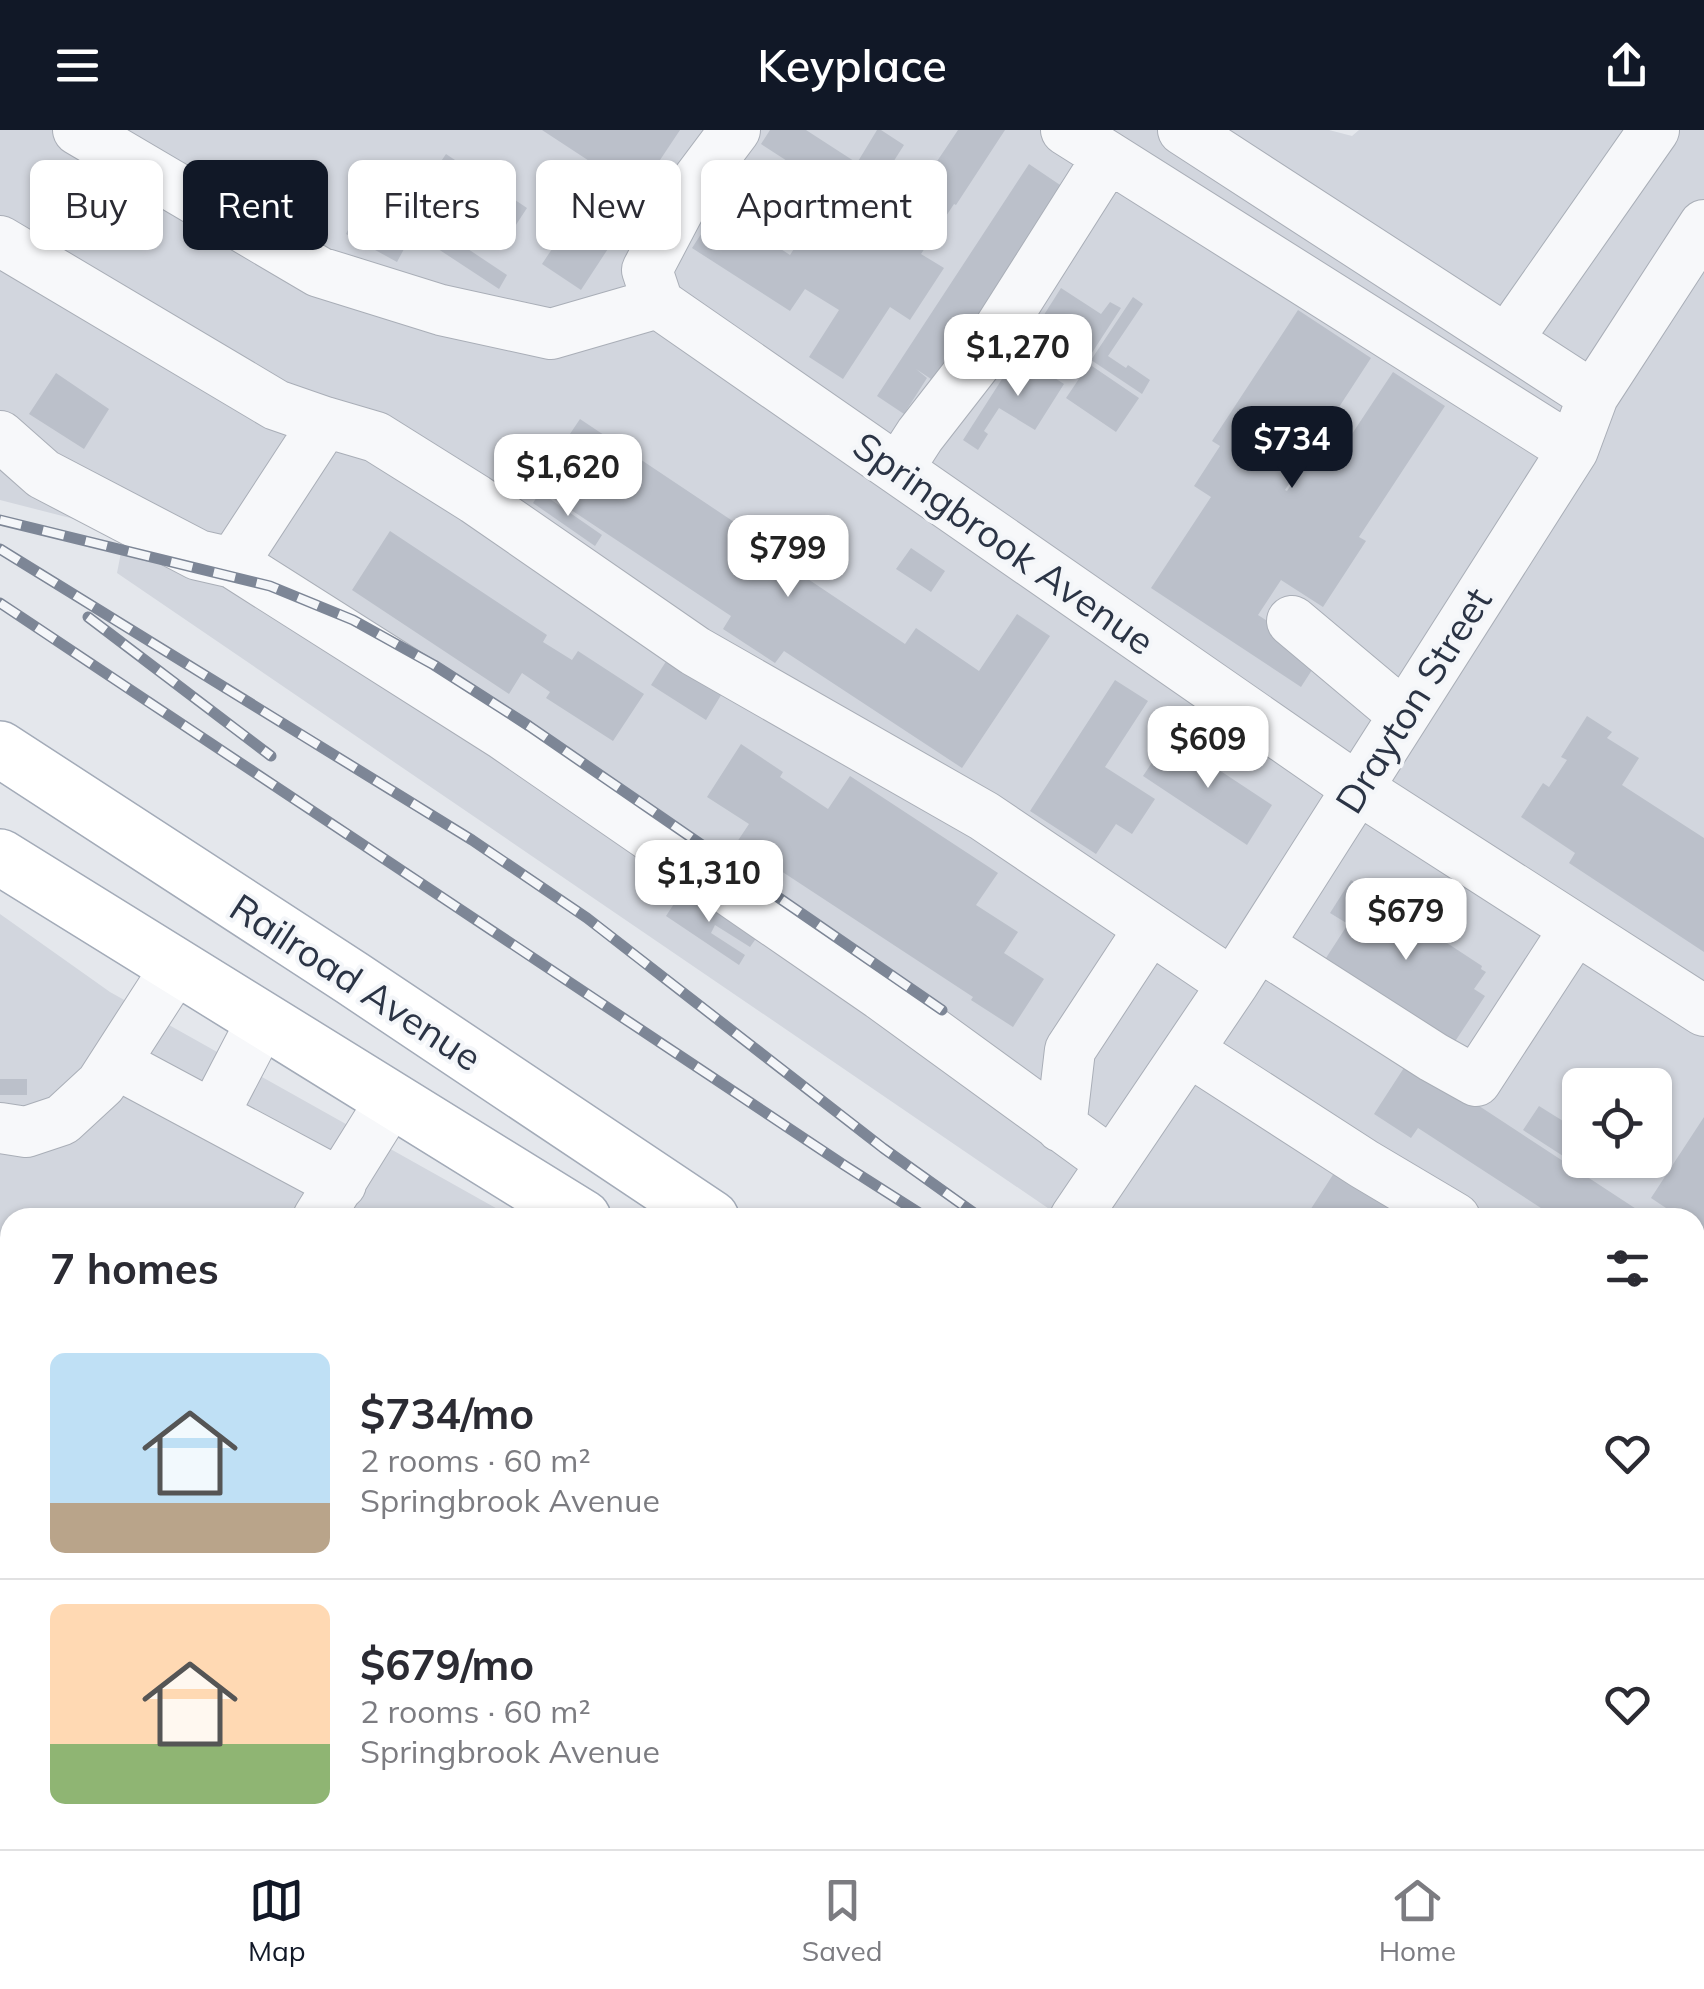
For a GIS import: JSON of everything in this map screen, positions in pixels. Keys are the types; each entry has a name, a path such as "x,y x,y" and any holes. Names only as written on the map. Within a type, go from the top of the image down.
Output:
{"main road":[{"name":"Railroad Avenue","path":"0,749 696,1208"},
{"name":"Railroad Avenue","path":"0,856 567,1208"}],"street":[{"path":"78,130 319,272 440,310 551,334 658,302 646,270 687,194 735,130"},
{"path":"1066,130 1573,450"},
{"path":"1183,130 1593,396"},
{"path":"1507,340 1654,130"},
{"path":"898,470 985,350 1108,157"},
{"name":"Drayton Street","path":"1082,1208 1246,964 1573,450 1593,396 1704,226"},
{"path":"0,241 276,405 376,437 475,499 695,651 984,816 1150,928 1246,964 1476,1082 1575,929"},
{"name":"Springbrook Avenue","path":"658,302 1357,788 1704,1011"},
{"path":"234,563 326,422"},
{"path":"0,436 43,474 198,555 234,563 504,735 864,984 1112,1163"},
{"path":"1292,622 1404,714"},
{"path":"1062,1127 1070,1050 1150,928"},
{"path":"0,1128 26,1132 62,1120 101,1084 177,966"},
{"path":"213,1115 263,1019"},
{"path":"1189,1051 1438,1208"},
{"path":"115,1063 213,1115 330,1201 392,1099"}],"shaded area":[{"path":"0,130 1329,130 1352,136 1359,130 1704,130 1704,1208 1048,1208 117,573 125,532 0,500"},
{"path":"0,914 110,992 496,1208 0,1208"}],"building":[{"path":"542,130 680,130 660,160 588,160"},
{"path":"770,130 806,130 852,160 786,160 761,144"},
{"path":"877,130 904,145 894,160 859,160"},
{"path":"958,130 1005,130 956,205 947,215 947,160 938,160"},
{"path":"1029,164 1069,191 940,385 916,369 927,378 904,414 877,396"},
{"path":"516,201 527,208 516,225"},
{"path":"701,234 701,250 782,250 790,255 793,250 924,250 921,254 944,268 910,320 890,307 843,379 809,357 839,310 805,289 790,311 692,248"},
{"path":"375,250 403,250 397,262"},
{"path":"440,250 470,250 507,275 499,289"},
{"path":"551,250 607,250 581,290 542,264"},
{"path":"1061,288 1101,314 1110,302 1121,308 1086,362 1035,329"},
{"path":"1133,297 1143,304 1108,356 1150,380 1142,394 1091,360"},
{"path":"1298,310 1371,358 1285,490 1329,427 1348,440 1393,372 1445,406 1359,537 1366,541 1323,607 1281,580 1258,615 1321,656 1301,687 1151,588 1211,497 1194,486 1220,446 1212,441"},
{"path":"1018,354 1064,384 1035,430 999,408 984,431 988,434 978,450 963,440"},
{"path":"1089,364 1139,398 1116,432 1066,398"},
{"path":"56,373 109,409 84,449 29,414"},
{"path":"580,419 776,550 772,555 905,644 916,628 979,671 1017,614 1050,636 962,768 784,651 775,663 723,629 731,616 535,486"},
{"path":"540,492 602,535 595,546 533,503"},
{"path":"390,531 547,635 543,642 572,660 578,651 644,694 613,741 546,698 550,692 522,673 509,694 352,590"},
{"path":"911,548 945,571 931,592 896,569"},
{"path":"672,652 726,687 706,720 651,685"},
{"path":"1115,680 1148,701 1105,767 1155,799 1132,834 1116,824 1096,854 1030,811"},
{"path":"1587,716 1612,732 1607,738 1639,758 1622,785 1704,838 1704,952 1569,863 1575,853 1521,817 1543,783 1549,787 1567,760 1561,757"},
{"path":"1169,737 1272,805 1247,845 1143,776"},
{"path":"741,744 783,772 780,777 828,809 850,776 998,873 976,905 1018,932 1004,953 1044,979 1013,1027 737,842 749,824 707,797"},
{"path":"1351,880 1486,972 1474,989 1485,996 1454,1043 1326,958 1348,924 1330,913"},
{"path":"683,890 757,937 750,947 715,925 711,933 745,955 739,965 666,916"},
{"path":"1409,1060 1562,1160 1562,1178 1589,1178 1635,1208 1541,1208 1418,1128 1411,1138 1374,1114"},
{"path":"0,1079 27,1079 27,1095 0,1095"},
{"path":"1539,1106 1562,1120 1562,1155 1523,1130"},
{"path":"1704,1117 1704,1208 1666,1208 1651,1198 1664,1178 1672,1178 1672,1166"},
{"path":"1336,1170 1394,1208 1311,1208"}],"railway":[{"path":"0,520 270,586 353,620 434,665 529,726 942,1010"},
{"path":"0,549 472,840 587,918 883,1148 967,1208"},
{"path":"0,603 911,1208"},
{"path":"88,617 271,756"}]}
